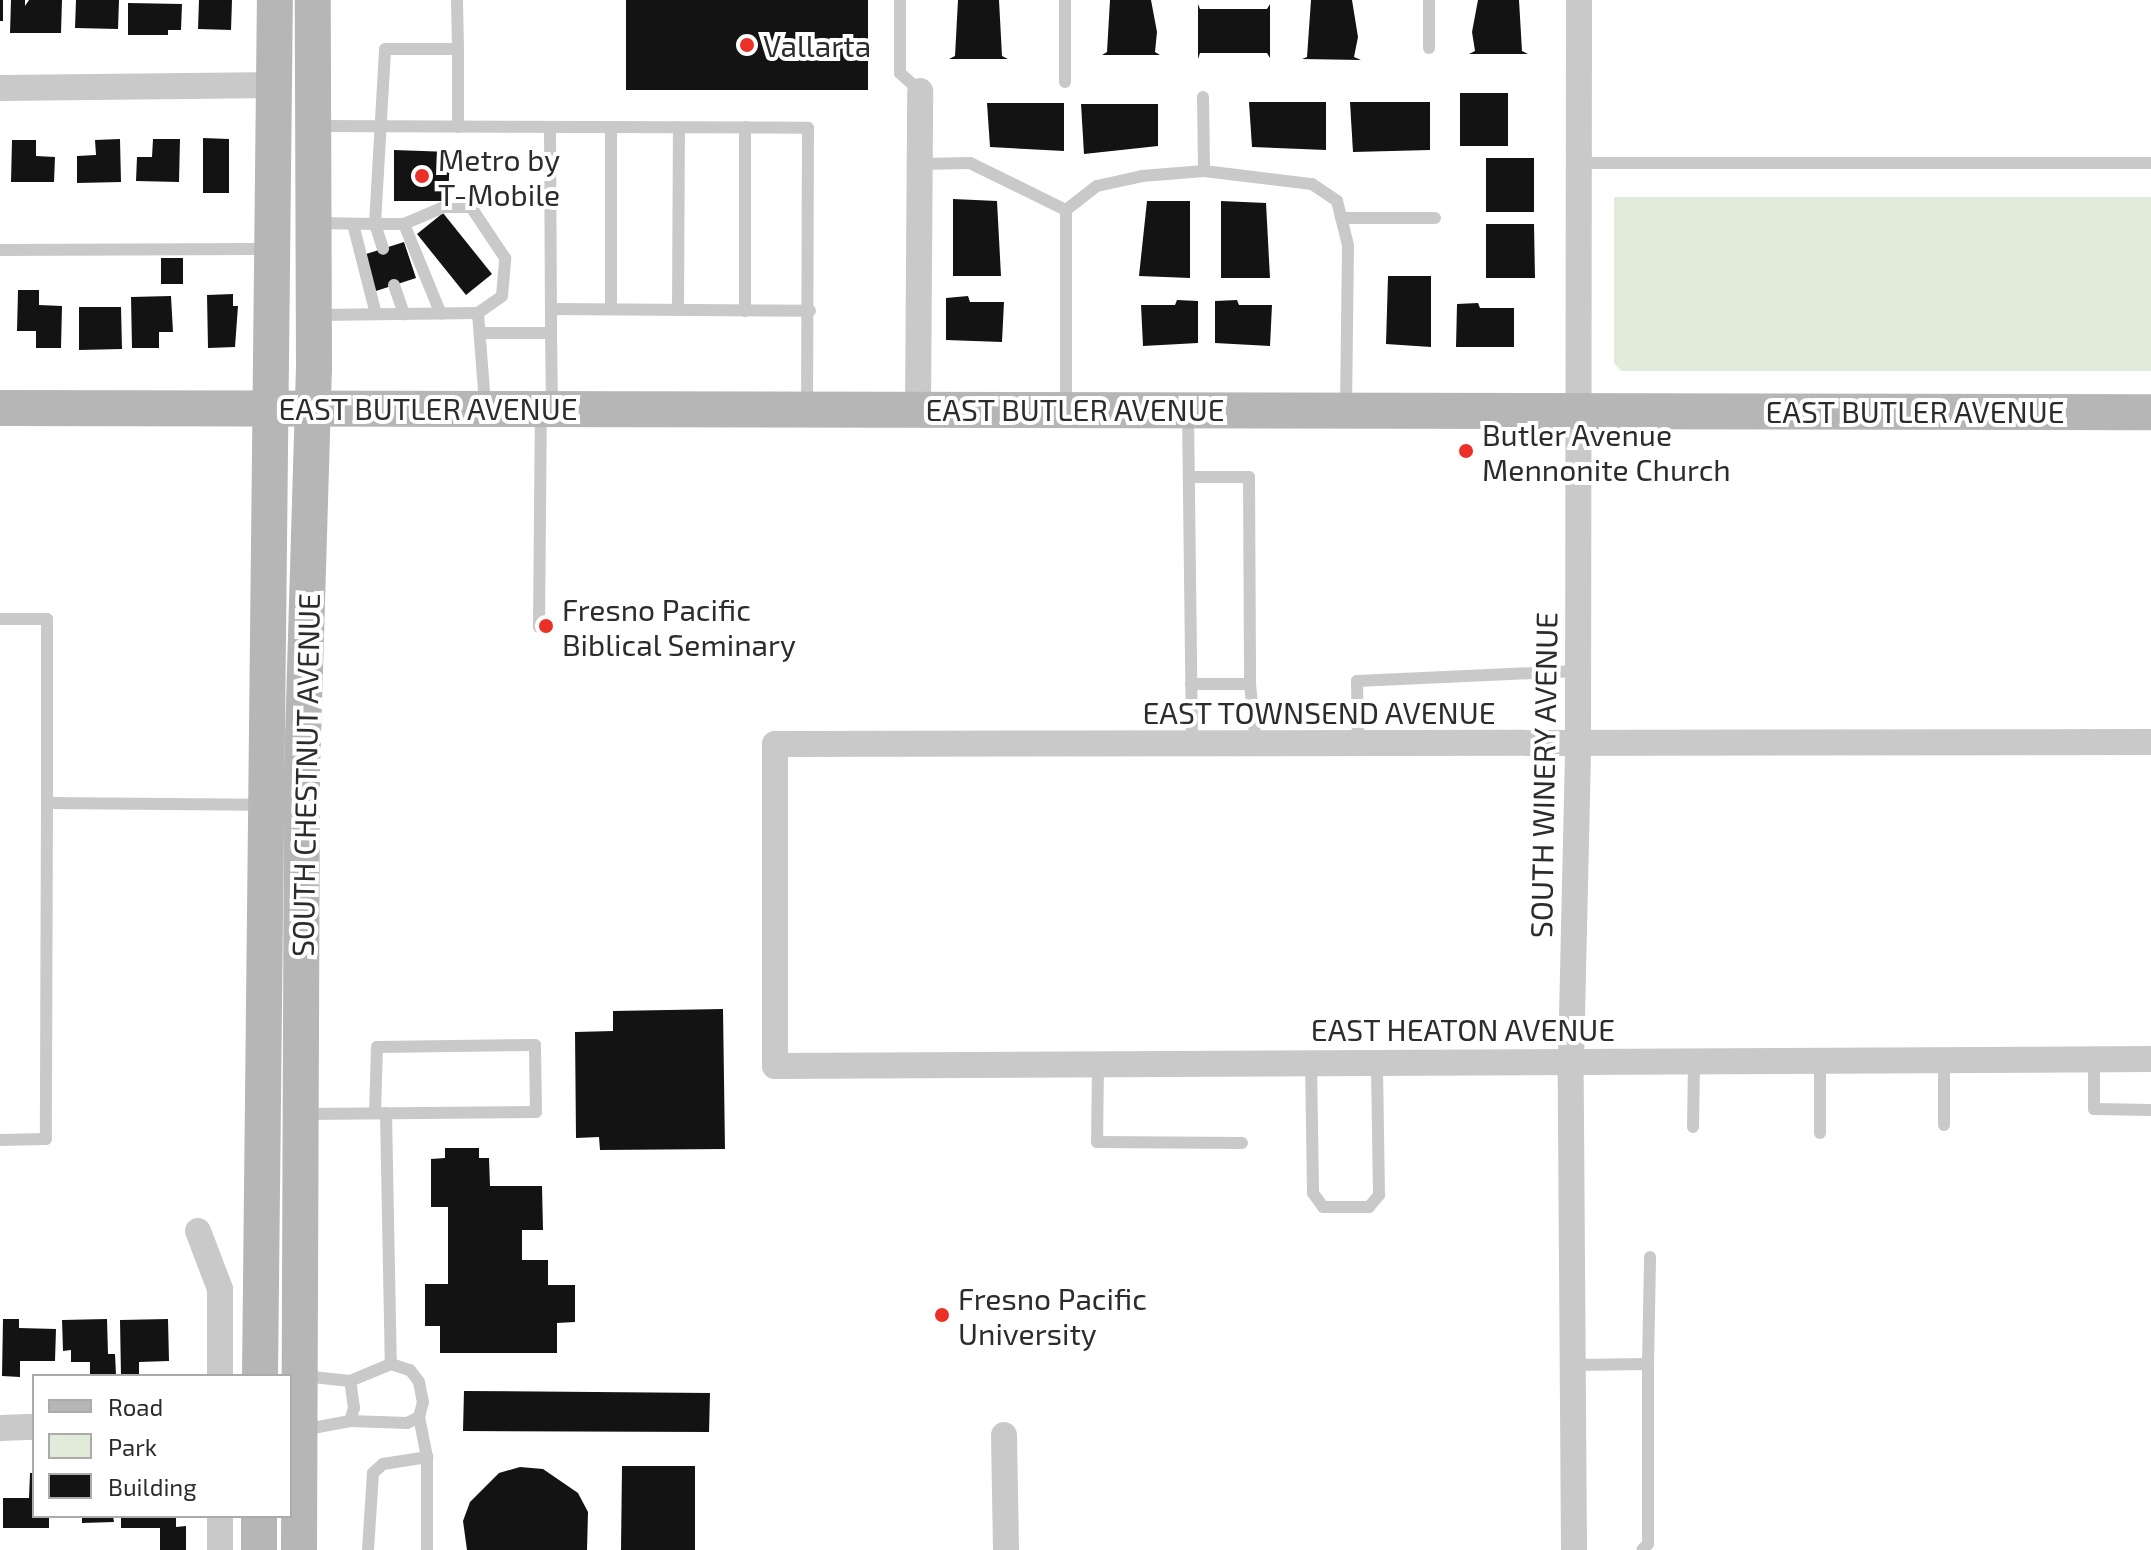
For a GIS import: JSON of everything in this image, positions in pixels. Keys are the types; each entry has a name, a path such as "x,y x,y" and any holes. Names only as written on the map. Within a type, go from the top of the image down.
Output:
{"main road":[{"name":"SOUTH CHESTNUT AVENUE","path":"260,1374 263,805 273,408 275,0"},
{"name":"SOUTH CHESTNUT AVENUE","path":"299,1550 302,771 314,315 313,0"},
{"name":"EAST BUTLER AVENUE","path":"0,408 2151,412"},
{"path":"259,1518 259,1550"}],"street":[{"name":"SOUTH WINERY AVENUE","path":"1574,1550 1571,1061 1578,744 1575,410 1579,0"},
{"path":"0,88 275,85"},
{"path":"918,409 920,91"},
{"name":"EAST TOWNSEND AVENUE","path":"775,1066 775,744 2151,742"},
{"name":"EAST HEATON AVENUE","path":"775,1066 2151,1059"},
{"path":"198,1231 220,1289 220,1374"},
{"path":"0,1428 32,1427"},
{"path":"1004,1435 1006,1550"},
{"path":"220,1518 220,1550"}],"lane":[{"path":"457,0 458,127"},
{"path":"900,0 900,73 920,91"},
{"path":"1065,0 1065,82"},
{"path":"1429,0 1429,48"},
{"path":"383,249 375,224 385,49 458,49"},
{"path":"1203,97 1204,171"},
{"path":"313,126 808,128 810,311 807,409"},
{"path":"539,627 552,309 550,127"},
{"path":"611,127 611,309"},
{"path":"678,310 679,127"},
{"path":"745,127 745,311"},
{"path":"920,164 970,163 1066,210"},
{"path":"1578,163 2151,163"},
{"path":"1066,210 1097,186 1142,176 1204,171 1312,184 1337,201 1348,245 1346,409"},
{"path":"313,223 404,224 444,207 471,207 505,258 502,296 478,313 314,315"},
{"path":"1066,210 1066,409"},
{"path":"1341,218 1435,218"},
{"path":"353,224 376,314"},
{"path":"404,224 441,314"},
{"path":"0,250 275,249"},
{"path":"394,285 404,314"},
{"path":"552,309 810,311"},
{"path":"478,313 485,407"},
{"path":"481,333 551,333"},
{"path":"1188,409 1192,744"},
{"path":"1189,477 1249,477 1250,684 1256,744"},
{"path":"0,619 47,619 46,1139 0,1140"},
{"path":"1358,744 1357,681 1578,671"},
{"path":"1191,684 1250,684"},
{"path":"47,803 263,805"},
{"path":"300,1114 381,1113 536,1112 535,1045 377,1047 381,1113 391,1364"},
{"path":"1944,1059 1944,1125"},
{"path":"2094,1059 2094,1109 2151,1110"},
{"path":"1693,1127 1694,1060"},
{"path":"1820,1060 1820,1133"},
{"path":"1311,1062 1313,1193 1323,1207 1369,1207 1379,1195 1377,1062"},
{"path":"1098,1064 1097,1142 1242,1143"},
{"path":"1642,1550 1648,1544 1650,1257"},
{"path":"299,1376 350,1381 391,1364 410,1370 419,1382 419,1417 427,1457 427,1550"},
{"path":"1573,1365 1648,1364"},
{"path":"350,1381 350,1421"},
{"path":"299,1430 350,1421 407,1423 419,1417"},
{"path":"368,1550 373,1473 383,1464 427,1457"}],"green space":[{"path":"1614,197 2151,197 2151,371 1621,371 1614,363"}],"building":[{"path":"0,0 3,0 3,21 0,21"},
{"path":"11,0 25,0 25,6 29,0 62,0 61,33 10,33"},
{"path":"76,0 119,0 118,29 75,28"},
{"path":"199,0 232,0 231,30 198,29"},
{"name":"Vallarta","path":"626,0 868,0 868,90 626,90"},
{"path":"958,0 999,0 1002,56 1008,59 949,59 955,56"},
{"path":"1110,0 1151,0 1157,32 1155,52 1160,55 1102,55 1107,52"},
{"path":"1311,0 1352,0 1358,37 1354,57 1361,60 1302,59 1307,57"},
{"path":"1478,0 1519,0 1522,51 1528,54 1469,54 1475,51 1472,32"},
{"path":"128,3 182,4 181,30 168,30 168,35 128,35"},
{"path":"1198,4 1200,9 1267,9 1270,4 1270,58 1267,53 1200,53 1198,59"},
{"path":"1460,93 1508,93 1508,146 1460,146"},
{"path":"1249,102 1326,102 1326,150 1252,147"},
{"path":"1350,102 1430,102 1430,150 1353,152"},
{"path":"987,103 1064,103 1064,151 990,147"},
{"path":"1081,104 1158,104 1158,146 1084,154"},
{"path":"203,138 229,139 229,193 203,193"},
{"path":"120,139 121,182 77,183 77,156 96,155 95,140"},
{"path":"153,139 180,139 179,182 136,181 137,157 152,157"},
{"path":"12,140 36,140 36,156 55,157 54,182 11,182"},
{"name":"Metro by T-Mobile","path":"394,150 450,152 448,201 394,201"},
{"path":"1486,158 1534,158 1534,212 1486,212"},
{"path":"953,199 997,201 1001,276 953,276"},
{"path":"1147,201 1190,201 1190,278 1139,276"},
{"path":"1221,201 1266,203 1270,278 1221,278"},
{"path":"443,213 492,274 466,295 417,234"},
{"path":"1486,224 1534,224 1535,278 1486,278"},
{"path":"404,242 416,278 376,291 363,255"},
{"path":"161,258 183,258 183,284 161,284"},
{"path":"1388,276 1431,276 1431,347 1386,344"},
{"path":"18,290 39,290 39,305 62,306 61,348 36,348 36,331 17,331"},
{"path":"233,294 233,306 238,306 235,347 208,348 207,295"},
{"path":"171,296 173,332 159,332 159,348 132,348 131,297"},
{"path":"968,296 970,302 1004,302 1002,342 946,340 946,298"},
{"path":"1177,300 1198,301 1198,343 1143,346 1141,305 1175,305"},
{"path":"1237,300 1239,305 1272,305 1270,346 1215,343 1215,301"},
{"path":"1478,303 1480,308 1514,308 1514,347 1456,347 1457,304"},
{"path":"79,307 121,307 122,349 79,350"},
{"path":"723,1009 725,1149 600,1150 599,1137 576,1138 575,1032 613,1031 613,1011"},
{"path":"445,1148 479,1148 479,1158 489,1158 490,1186 542,1186 543,1230 522,1230 522,1260 548,1260 548,1285 575,1285 575,1322 557,1323 557,1353 440,1353 440,1326 425,1326 425,1284 448,1284 448,1207 431,1207 431,1159 445,1158"},
{"path":"3,1319 19,1319 19,1328 56,1329 55,1361 20,1361 20,1377 2,1376"},
{"path":"107,1319 108,1354 115,1354 116,1374 90,1374 90,1362 71,1362 71,1350 63,1351 62,1320"},
{"path":"168,1319 169,1361 139,1362 139,1374 121,1374 120,1320"},
{"path":"464,1391 710,1393 709,1432 463,1431"},
{"path":"622,1466 695,1466 695,1550 621,1550"},
{"path":"520,1467 543,1469 578,1493 588,1512 587,1550 467,1550 463,1521 470,1502 499,1473"},
{"path":"32,1473 32,1518 49,1518 49,1528 3,1528 3,1498 29,1498"},
{"path":"82,1518 113,1518 114,1522 82,1523"},
{"path":"121,1518 176,1518 176,1527 186,1526 186,1550 160,1550 160,1528 121,1528"}],"place":[{"name":"Vallarta","path":"747,45"},
{"name":"Metro by T-Mobile","path":"422,176"},
{"name":"Butler Avenue Mennonite Church","path":"1466,451"},
{"name":"Fresno Pacific Biblical Seminary","path":"546,626"},
{"name":"Fresno Pacific University","path":"942,1315"}]}
